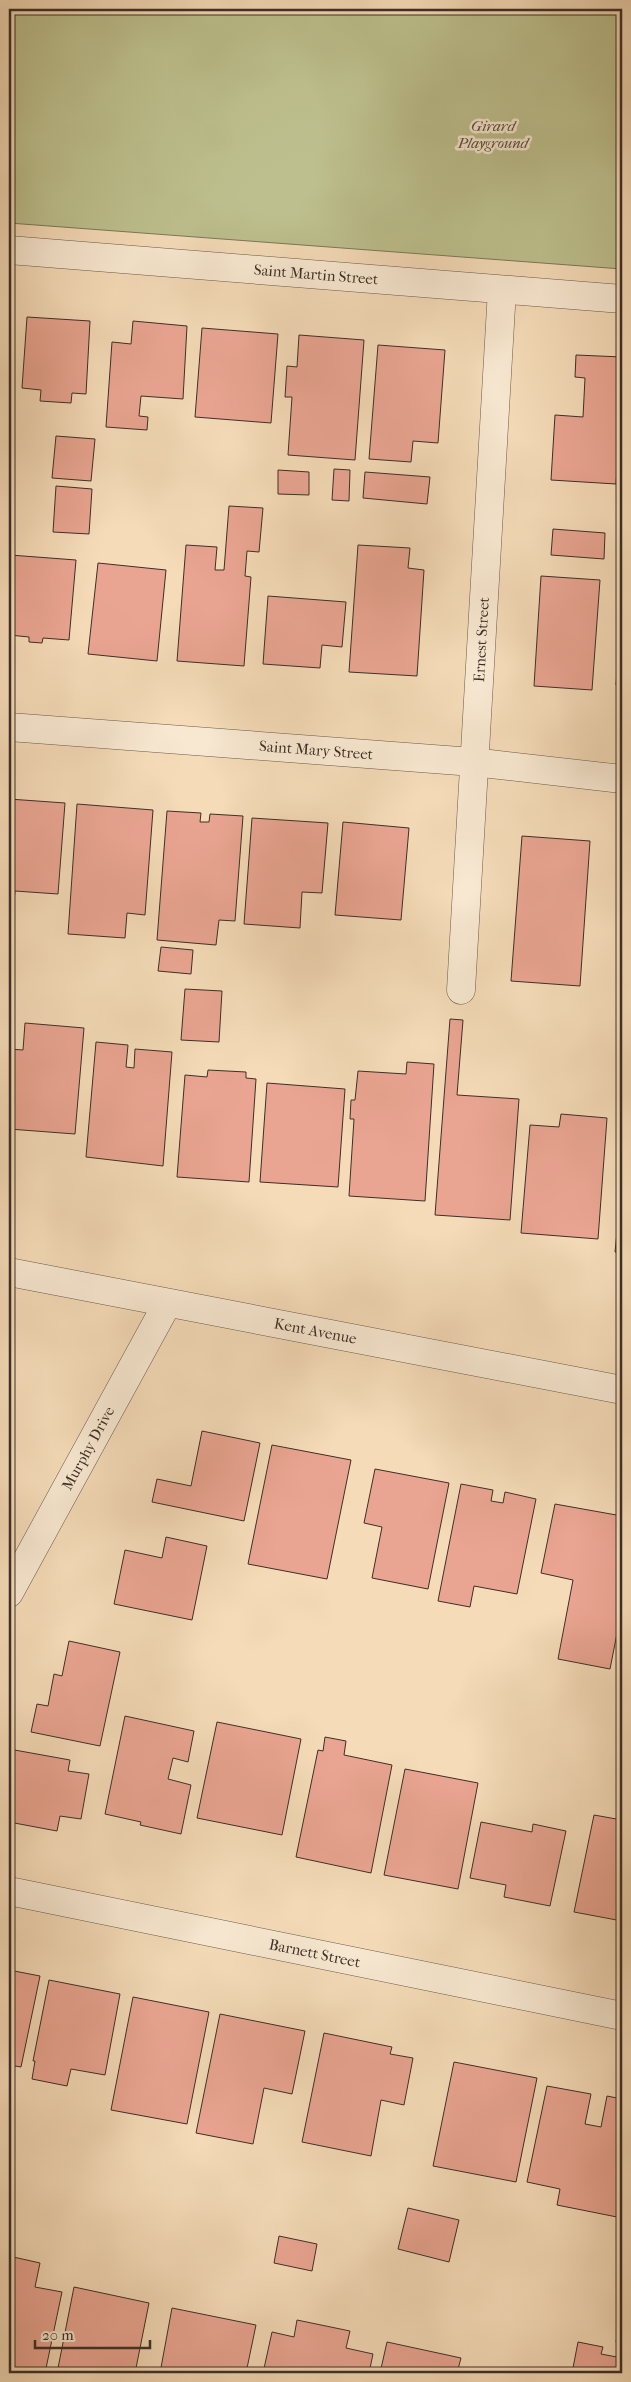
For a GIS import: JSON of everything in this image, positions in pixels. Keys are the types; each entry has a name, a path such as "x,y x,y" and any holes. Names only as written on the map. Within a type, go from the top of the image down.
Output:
{"street":[{"name":"Saint Martin Street","path":"9,250 622,299"},
{"name":"Ernest Street","path":"460,990 502,290"},
{"name":"Saint Mary Street","path":"9,727 473,762 622,779"},
{"name":"Kent Avenue","path":"9,1272 167,1304 622,1390"},
{"name":"Murphy Drive","path":"9,1593 167,1304"},
{"name":"Barnett Street","path":"9,1891 622,2016"}],"green space":[{"name":"Girard Playground","path":"9,9 622,9 622,269 9,223"}],"building":[{"path":"9,313 13,314 9,374"},
{"path":"27,317 90,321 86,394 72,393 71,403 40,401 41,390 22,388"},
{"path":"133,321 187,326 183,399 141,396 139,416 148,417 147,430 106,427 112,342 131,344"},
{"path":"202,328 278,334 271,423 195,417"},
{"path":"299,335 364,340 355,460 288,455 292,397 285,397 287,366 297,367"},
{"path":"378,345 445,350 438,443 413,441 411,462 369,459"},
{"path":"576,355 622,357 622,391 616,484 551,480 555,415 583,417 585,378 575,377"},
{"path":"56,436 95,439 91,481 52,478"},
{"path":"334,469 350,470 349,501 332,500"},
{"path":"278,470 309,472 309,495 278,494"},
{"path":"365,472 430,477 427,504 363,498"},
{"path":"56,486 92,489 89,534 53,532"},
{"path":"229,506 263,508 259,552 247,551 245,576 251,577 244,666 177,661 186,545 217,547 215,570 224,570"},
{"path":"553,529 605,533 604,559 551,555"},
{"path":"358,545 410,548 408,568 424,570 417,676 349,672"},
{"path":"10,555 76,560 69,640 43,638 42,643 29,642 29,637 9,635"},
{"path":"98,563 166,570 157,661 88,654"},
{"path":"541,576 600,580 592,690 534,686"},
{"path":"268,596 346,602 342,647 322,645 320,668 263,664"},
{"path":"622,601 622,685 616,685"},
{"path":"9,799 65,803 58,894 15,891 11,930 9,930"},
{"path":"77,804 153,810 145,915 127,913 125,938 68,934"},
{"path":"167,811 201,813 200,822 209,822 210,814 243,816 235,921 219,920 216,945 157,940"},
{"path":"252,818 328,823 322,893 302,892 300,928 244,924"},
{"path":"343,822 409,828 401,920 335,915"},
{"path":"522,836 590,841 580,986 511,981"},
{"path":"622,862 622,924 618,924"},
{"path":"161,947 193,950 191,974 158,971"},
{"path":"185,989 222,991 219,1042 181,1040"},
{"path":"450,1019 463,1020 457,1095 519,1099 510,1220 435,1215"},
{"path":"25,1023 84,1028 75,1134 9,1129 9,1049 23,1050"},
{"path":"96,1042 128,1045 126,1067 134,1068 135,1049 172,1052 163,1166 86,1157"},
{"path":"407,1062 434,1064 425,1201 349,1196 354,1119 350,1119 351,1100 355,1100 358,1071 406,1074"},
{"path":"208,1070 246,1072 246,1078 256,1079 249,1182 177,1177 185,1075 207,1077"},
{"path":"267,1083 345,1089 338,1187 260,1182"},
{"path":"561,1114 607,1118 598,1239 521,1233 530,1125 559,1127"},
{"path":"622,1194 622,1253 615,1252"},
{"path":"202,1431 260,1443 244,1521 152,1502 157,1479 191,1486"},
{"path":"272,1445 351,1460 327,1579 248,1564"},
{"path":"375,1469 449,1483 428,1589 372,1578 382,1527 364,1523"},
{"path":"461,1484 493,1490 491,1501 503,1503 505,1492 536,1499 517,1594 474,1586 470,1607 438,1601"},
{"path":"555,1504 622,1516 622,1608 610,1669 558,1659 573,1580 541,1573"},
{"path":"166,1537 207,1546 192,1620 114,1604 125,1550 162,1558"},
{"path":"69,1641 120,1652 100,1746 31,1732 37,1704 48,1706 54,1674 62,1676"},
{"path":"125,1716 194,1731 188,1762 173,1758 168,1779 191,1785 181,1834 140,1825 141,1822 105,1814"},
{"path":"217,1722 301,1739 282,1835 197,1818"},
{"path":"325,1737 346,1741 344,1755 392,1765 371,1873 296,1857 318,1750 323,1751"},
{"path":"9,1749 70,1760 68,1771 89,1774 81,1819 60,1816 57,1831 9,1822"},
{"path":"405,1769 478,1783 458,1889 384,1875"},
{"path":"594,1815 622,1820 622,1921 574,1912"},
{"path":"481,1822 532,1832 533,1824 566,1831 550,1906 504,1897 506,1885 470,1878"},
{"path":"9,1970 40,1976 21,2067 9,2065"},
{"path":"49,1980 120,1994 105,2075 71,2069 67,2086 32,2079 35,2061 33,2061"},
{"path":"133,1997 209,2012 187,2124 111,2110"},
{"path":"220,2014 305,2031 292,2094 264,2088 253,2144 196,2133"},
{"path":"324,2033 392,2047 390,2054 413,2058 404,2105 381,2100 371,2156 302,2142"},
{"path":"454,2062 537,2078 516,2182 433,2166"},
{"path":"547,2086 591,2094 585,2124 601,2127 607,2096 622,2099 622,2218 557,2205 560,2189 527,2182"},
{"path":"408,2208 459,2220 449,2262 398,2249"},
{"path":"279,2236 317,2244 312,2271 274,2263"},
{"path":"9,2256 40,2263 35,2287 62,2292 45,2373 9,2373"},
{"path":"74,2287 149,2303 135,2373 57,2373"},
{"path":"172,2308 256,2325 246,2373 160,2373"},
{"path":"622,2311 622,2343 616,2342"},
{"path":"297,2320 350,2331 346,2348 373,2354 369,2373 263,2373 272,2332 294,2337"},
{"path":"387,2342 461,2358 457,2373 380,2373"},
{"path":"578,2342 603,2347 601,2354 622,2358 622,2373 572,2373"}]}
